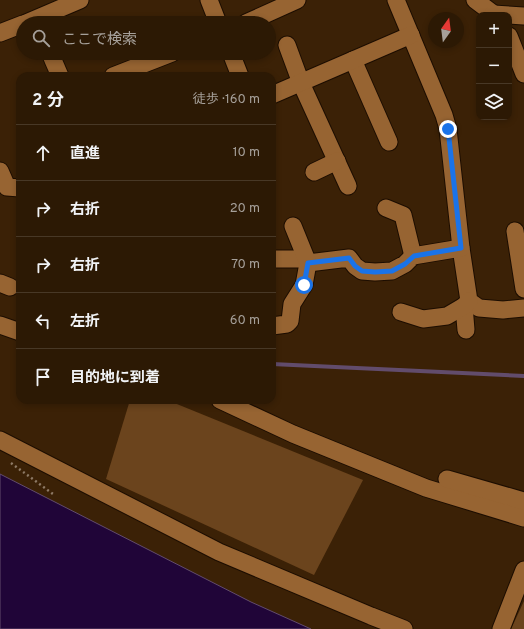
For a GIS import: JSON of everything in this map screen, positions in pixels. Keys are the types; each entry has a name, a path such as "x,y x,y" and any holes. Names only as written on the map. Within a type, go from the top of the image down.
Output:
{"street":[{"path":"44,16 80,0"},
{"path":"209,0 215,16"},
{"path":"262,16 297,0"},
{"path":"396,0 448,129 466,303 466,330"},
{"path":"475,0 491,12"},
{"path":"512,15 524,16"},
{"path":"0,34 16,28"},
{"path":"276,93 411,35"},
{"path":"512,44 524,74"},
{"path":"287,45 301,83 348,186"},
{"path":"53,60 58,72"},
{"path":"123,72 154,60"},
{"path":"234,60 238,72"},
{"path":"353,60 389,142"},
{"path":"314,172 337,161"},
{"path":"0,171 7,187 16,188"},
{"path":"386,208 403,215 414,256"},
{"path":"276,325 287,324 290,321 292,304 304,285 308,263 293,226"},
{"path":"515,231 524,289"},
{"path":"276,259 302,259 308,263 349,258 355,266 362,271 392,271 405,264 414,256 461,248"},
{"path":"466,303 479,308 503,310 524,308"},
{"path":"401,312 422,319 447,316 466,303"},
{"path":"0,325 16,331"},
{"path":"229,404 293,434 426,488 524,518"},
{"path":"3,441 219,552 404,629"},
{"path":"447,479 524,501"},
{"path":"501,629 524,570"}],"path":[{"path":"3,441 0,455 53,494"}],"shaded area":[{"path":"129,404 177,404 363,480 314,575 106,479"},
{"path":"0,474 251,602 311,629 0,629"},
{"path":"524,601 524,629 511,629"}],"waterway":[{"path":"276,364 524,376"}],"route":[{"path":"304,285 308,263 349,258 355,266 362,271 392,271 405,264 414,256 461,248 448,129"}]}
